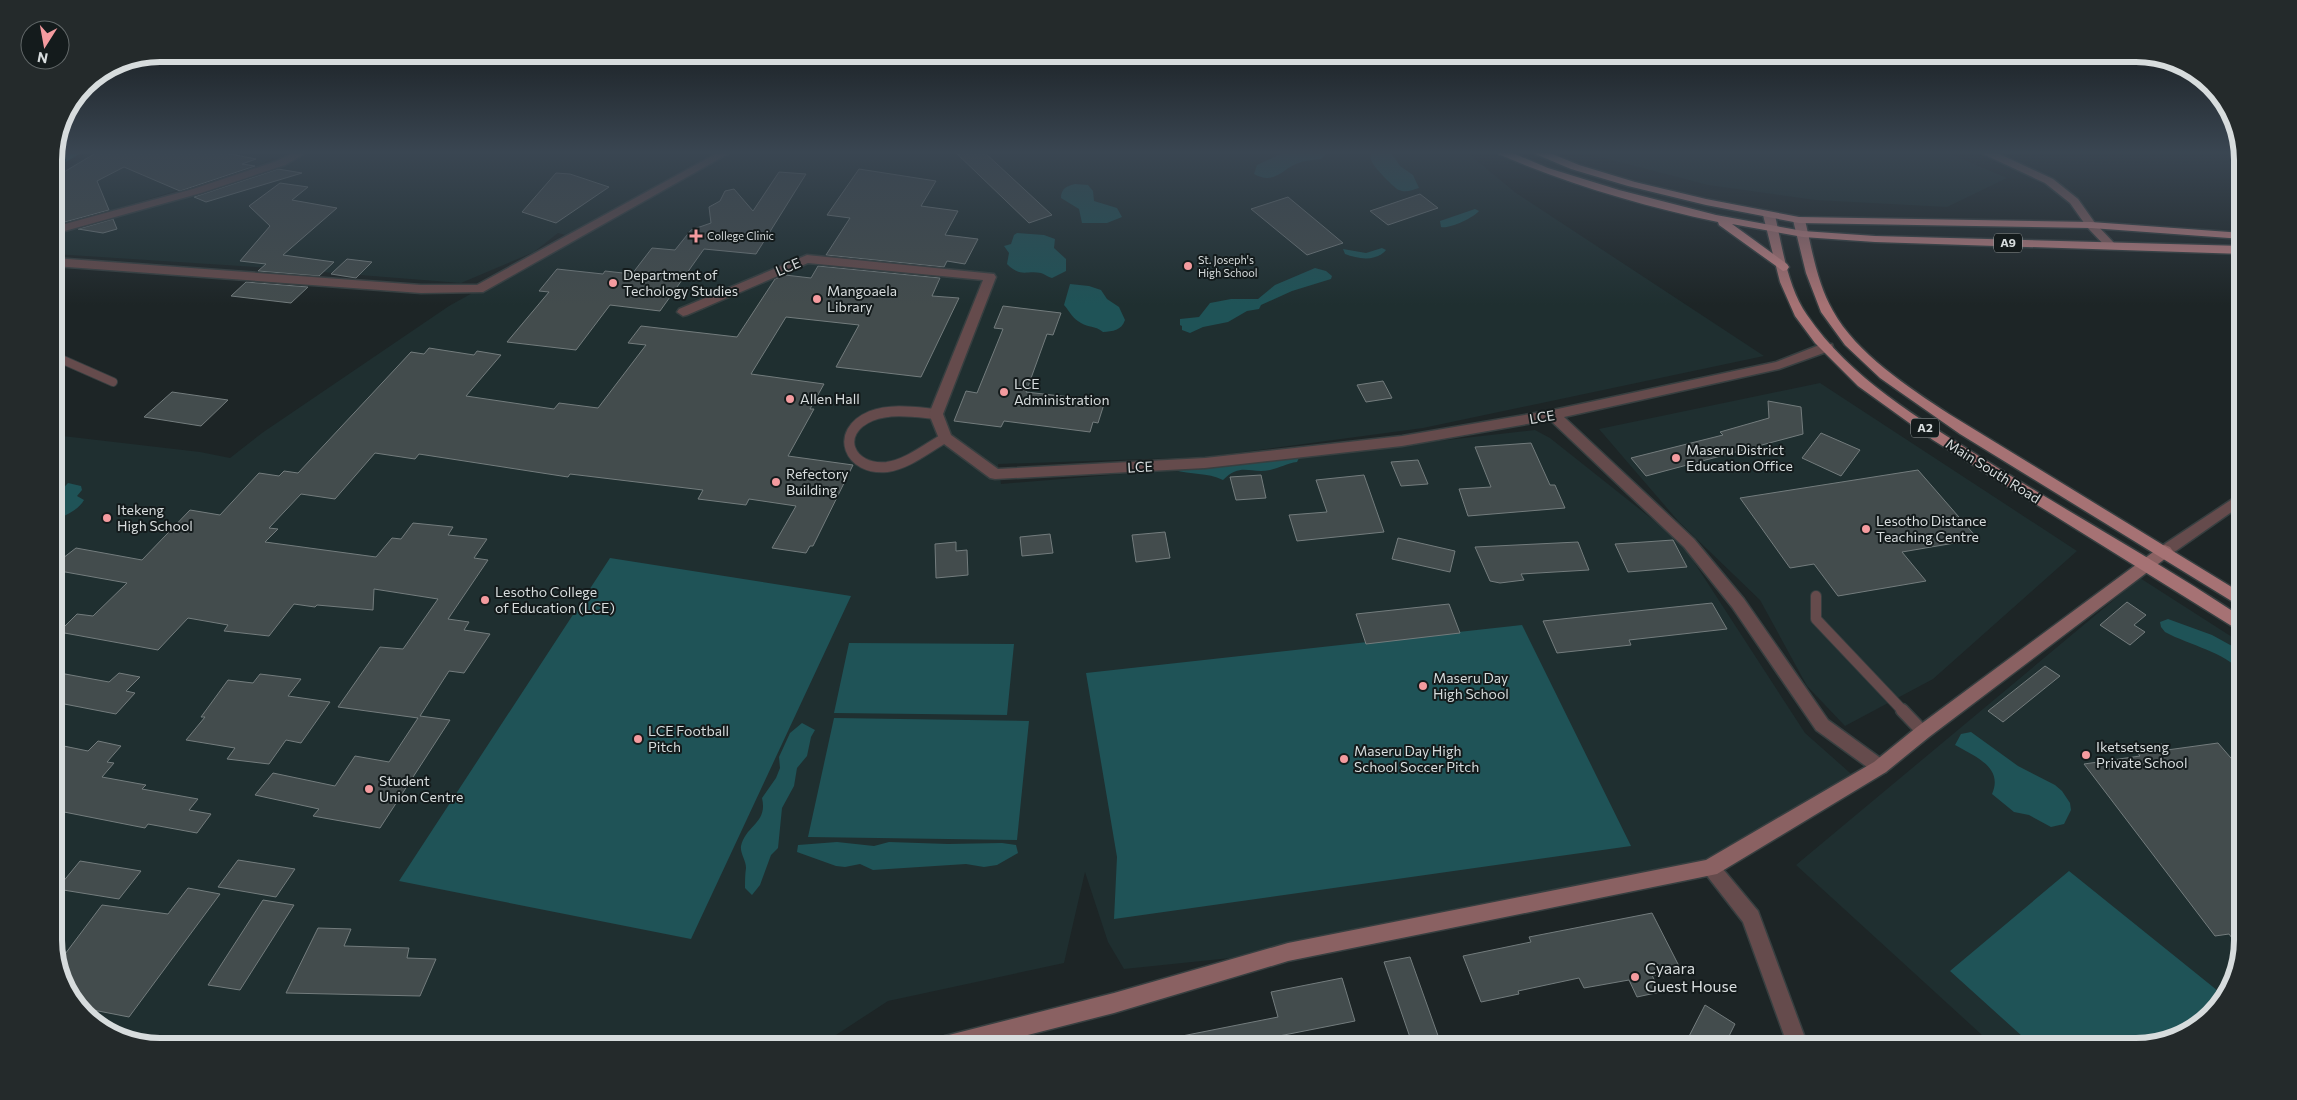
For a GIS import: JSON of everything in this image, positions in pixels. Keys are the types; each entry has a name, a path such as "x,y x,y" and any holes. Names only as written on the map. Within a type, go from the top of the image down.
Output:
{"highway":[{"path":"1655,202 1772,230"},
{"path":"1713,202 1769,215"},
{"name":"A9","path":"1769,215 1799,220 1956,225 2092,226 2234,235"},
{"path":"1716,218 1783,267"},
{"name":"A9","path":"1772,230 1875,239 2234,250"}],"main road":[{"name":"Main South Road","path":"1769,215 1783,267 1800,314 1827,347 1853,374 1896,409 2042,503 2146,564 2234,621"},
{"name":"Main South Road","path":"1799,220 1817,289 1833,322 1857,350 1891,381 2033,474 2165,551 2234,596"}],"street":[{"path":"63,228 155,202"},
{"path":"63,263 421,288 479,289 635,202"},
{"path":"2075,202 2092,226 2111,246"},
{"name":"LCE","path":"683,312 807,259 990,277 936,414"},
{"name":"LCE","path":"945,438 995,474 1205,463 1402,441 1553,415 1779,365 1827,347"},
{"path":"936,414 945,438"},
{"path":"1553,415 1690,544 1738,603 1822,725 1880,767"},
{"path":"976,1038 1114,1003 1288,952 1710,868 1880,767 1923,732 2146,564 2234,503"},
{"path":"1710,868 1751,917 1795,1038"}],"lane":[{"path":"63,360 113,382"},
{"path":"936,414 896,411 871,416 860,422 852,430 848,438 848,447 852,456 861,462 886,467 901,463 945,438"},
{"path":"1816,596 1816,620 1923,732"}],"shaded area":[{"name":"Lesotho College of Education (LCE)","path":"63,202 138,202 63,225"},
{"name":"Lesotho College of Education (LCE)","path":"162,202 1530,202 1764,356 1423,428 1206,457 998,464 1001,484 1207,467 1535,430 1550,438 1681,542 1805,733 1858,780 1710,868 1288,952 1124,969 1108,942 1085,872 1064,963 888,1001 831,1038 160,1038 141,1036 123,1030 106,1021 87,1004 73,983 64,959 63,436 200,452 230,458 262,433 449,306 573,237 558,233 534,252 461,283 63,255 63,232"},
{"path":"1068,202 1098,202 1117,208 1122,217 1107,223 1082,223 1079,209"},
{"path":"1859,202 1957,202 1947,207"},
{"path":"1475,209 1479,211 1467,220 1455,225 1441,227 1440,221"},
{"path":"1017,233 1044,235 1055,239 1054,248 1066,259 1066,271 1052,278 1041,273 1024,273 1012,268 1007,264 1009,253 1004,246 1011,244 1014,235"},
{"path":"1382,248 1386,250 1372,258 1355,257 1345,254 1343,249 1366,253"},
{"path":"1315,268 1326,271 1332,276 1331,279 1292,291 1261,305 1259,309 1247,311 1228,322 1203,327 1190,333 1182,330 1180,319 1199,317 1210,303 1231,299 1258,299 1275,285"},
{"path":"1070,284 1089,286 1101,290 1107,299 1119,307 1125,320 1123,324 1113,331 1103,332 1097,328 1084,325 1076,319 1064,305"},
{"path":"1820,383 2077,551 1933,679 1845,726 1807,686 1760,600 1679,522 1599,429"},
{"path":"1299,458 1297,462 1270,470 1235,471 1223,480 1217,477 1174,470 1178,466"},
{"path":"68,483 81,486 82,490 77,496 84,500 75,510 63,517 63,488"},
{"name":"LCE Football Pitch","path":"610,558 851,596 691,939 399,881"},
{"name":"Iketsetseng Private School","path":"2140,578 2234,638 2233,959 2227,977 2214,999 2201,1013 2180,1027 2162,1034 2137,1038 1985,1038 1796,865"},
{"path":"2168,619 2212,635 2234,647 2234,664 2216,654 2165,632 2160,622"},
{"name":"Maseru Day High School Soccer Pitch","path":"1522,625 1631,846 1114,919 1117,857 1086,673"},
{"path":"849,643 1014,644 1007,715 834,713"},
{"path":"834,718 1029,721 1017,840 808,837"},
{"path":"802,723 815,730 811,737 807,756 797,768 794,786 782,808 778,848 771,855 760,885 752,895 745,888 746,865 741,852 741,846 747,833 762,813 762,798 776,778 780,768 779,757 790,733"},
{"path":"1971,732 2018,766 2055,785 2062,791 2070,803 2071,810 2064,824 2051,827 2029,815 2014,812 1992,794 1995,785 1991,770 1978,758 1955,745 1961,734"},
{"path":"837,842 874,846 889,842 1002,843 1016,845 1018,853 997,865 984,867 966,864 873,870 860,864 845,867 836,866 797,852 798,845"},
{"path":"2069,871 2219,992 2210,1004 2191,1021 2174,1030 2150,1037 2024,1038 1950,971"}],"building":[{"path":"63,202 106,202 109,210 63,223"},
{"path":"254,202 305,202 337,208 283,255 334,262 319,276 258,271 266,264 240,261 270,226 249,206"},
{"path":"530,202 586,202 556,223 522,212"},
{"path":"718,202 746,202 753,211 759,202 788,202 756,254 704,249 660,311 610,305 576,350 507,342 549,292 539,291 557,269 603,274 605,271 632,274 652,248 675,250 691,230 711,223 709,207"},
{"path":"836,202 923,202 921,206 958,211 945,235 978,239 965,264 947,261 944,267 826,255 850,218 827,215"},
{"path":"1007,202 1038,202 1052,215 1029,223"},
{"path":"1272,202 1294,202 1343,243 1307,255 1251,209"},
{"path":"1395,202 1431,202 1438,208 1388,225 1370,211"},
{"path":"113,219 117,229 103,233 78,229"},
{"path":"347,259 372,262 356,278 331,274"},
{"path":"818,266 940,278 932,296 959,298 921,377 836,367 859,325 786,317 751,374 824,384 810,409 814,409 788,456 853,465 813,546 810,546 806,553 772,548 796,506 749,499 746,505 698,499 703,490 570,474 568,477 419,454 415,459 375,453 335,499 301,494 269,528 278,529 265,542 376,557 392,538 401,539 413,523 453,527 448,535 487,539 474,558 488,560 448,619 469,622 464,630 490,634 464,673 449,671 420,716 450,720 380,828 313,816 319,809 255,795 273,773 335,786 355,756 389,762 418,718 338,707 380,647 403,649 438,599 374,589 373,610 294,604 269,636 224,631 228,625 188,618 158,650 63,633 63,628 77,614 93,616 127,583 63,572 63,558 76,548 142,560 190,510 220,515 259,473 279,476 284,471 298,473 411,352 424,354 429,348 474,355 477,351 501,355 466,396 554,409 559,403 598,408 646,345 628,343 641,326 737,337 775,279 785,275 811,278"},
{"path":"246,282 308,287 291,303 231,296"},
{"name":"LCE Administration","path":"1003,306 1061,313 1053,335 1047,334 1026,392 1105,401 1098,423 1093,422 1090,432 1004,421 1001,427 954,421 966,391 977,393 1003,329 994,328"},
{"path":"1383,381 1392,398 1366,402 1357,385"},
{"path":"172,392 228,400 201,426 144,417"},
{"path":"1768,401 1801,407 1803,434 1646,476 1631,458 1723,435 1720,432 1769,418"},
{"path":"1821,433 1860,450 1841,476 1802,458"},
{"path":"1531,443 1550,485 1555,485 1565,508 1468,516 1459,489 1491,487 1475,447"},
{"path":"1418,460 1428,484 1401,486 1391,462"},
{"name":"Lesotho Distance Teaching Centre","path":"1918,470 1978,539 1902,552 1926,581 1838,596 1814,564 1790,568 1740,498"},
{"path":"1261,475 1266,498 1236,500 1230,477"},
{"path":"1364,475 1384,532 1297,541 1289,515 1327,512 1316,480"},
{"path":"1165,532 1170,558 1136,562 1132,535"},
{"path":"1050,534 1053,553 1022,556 1020,537"},
{"path":"1398,538 1455,551 1450,572 1392,559"},
{"path":"1673,540 1687,567 1628,572 1615,544"},
{"path":"956,542 956,551 967,550 968,575 936,578 935,544"},
{"path":"1578,542 1589,570 1521,574 1524,580 1500,583 1490,581 1475,547"},
{"path":"2127,602 2146,615 2134,625 2145,632 2130,645 2100,625"},
{"path":"1712,603 1727,629 1629,640 1631,645 1557,653 1543,621"},
{"path":"1449,604 1460,633 1366,644 1356,614"},
{"path":"2045,666 2060,676 2003,722 1988,711"},
{"path":"119,673 140,677 126,691 135,693 116,714 63,704 63,674 109,682"},
{"path":"260,674 301,679 288,696 330,702 301,743 286,740 269,764 227,759 235,748 186,740 205,717 201,717 228,680 253,683"},
{"path":"98,741 121,746 107,762 114,763 102,777 146,785 142,789 198,799 189,810 211,814 197,833 148,824 145,828 63,812 63,746 88,751"},
{"path":"2218,743 2234,762 2234,941 2229,934 2215,936 2084,764 2140,756 2134,748 2162,744 2167,750"},
{"path":"238,860 295,869 276,897 218,887"},
{"path":"80,861 141,871 119,899 63,890 63,882"},
{"path":"188,888 220,894 129,1017 93,1010 79,994 73,983 64,956 102,905 168,914"},
{"path":"263,900 294,905 240,990 208,985"},
{"path":"1652,913 1680,968 1652,975 1660,992 1637,997 1629,980 1584,988 1579,978 1518,991 1519,994 1481,1002 1463,956 1531,942 1529,937"},
{"path":"318,928 351,929 344,946 409,948 407,958 436,959 420,996 286,993"},
{"path":"1410,957 1439,1038 1410,1038 1384,962"},
{"path":"1342,978 1355,1021 1279,1036 1279,1038 1177,1038 1278,1017 1271,992"},
{"path":"1705,1005 1735,1024 1728,1038 1688,1038"}],"place":[{"name":"College Clinic","path":"696,236"},
{"name":"St. Joseph's High School","path":"1188,266"},
{"name":"Department of Techology Studies","path":"613,283"},
{"name":"Mangoaela Library","path":"817,299"},
{"name":"LCE Administration","path":"1004,392"},
{"name":"Allen Hall","path":"790,399"},
{"name":"Maseru District Education Office","path":"1676,458"},
{"name":"Refectory Building","path":"776,482"},
{"name":"Itekeng High School","path":"107,518"},
{"name":"Lesotho Distance Teaching Centre","path":"1866,529"},
{"name":"Lesotho College of Education (LCE)","path":"485,600"},
{"name":"Maseru Day High School","path":"1423,686"},
{"name":"LCE Football Pitch","path":"638,739"},
{"name":"Iketsetseng Private School","path":"2086,755"},
{"name":"Maseru Day High School Soccer Pitch","path":"1344,759"},
{"name":"Student Union Centre","path":"369,789"},
{"name":"Cyaara Guest House","path":"1635,977"}]}
